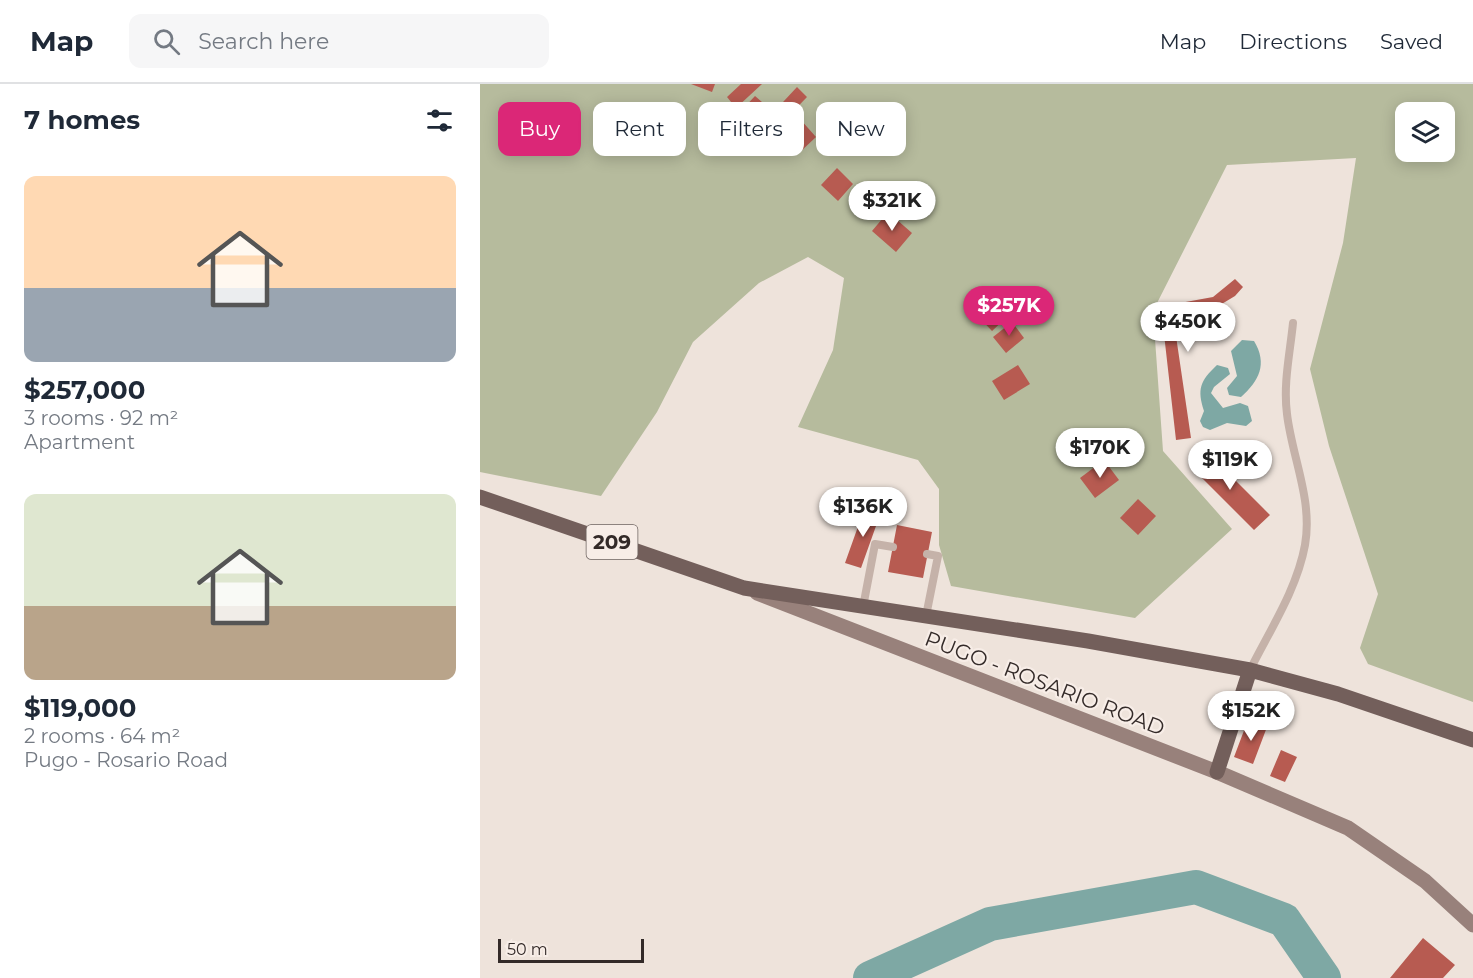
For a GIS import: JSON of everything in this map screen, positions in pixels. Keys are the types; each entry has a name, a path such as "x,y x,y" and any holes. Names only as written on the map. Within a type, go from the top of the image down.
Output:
{"main road":[{"name":"PUGO - ROSARIO ROAD","path":"480,497 744,588 1217,772 1348,828 1425,881 1473,925"},
{"name":"PUGO - ROSARIO ROAD","path":"744,588 1250,670 1338,694 1473,740"},
{"path":"1217,772 1250,670"}],"lane":[{"path":"1250,670 1299,572 1306,543 1302,479 1287,416 1285,391 1293,323"},
{"path":"863,607 875,544 893,547"},
{"path":"926,616 938,556 927,554"}],"green space":[{"path":"480,84 1473,84 1473,702 1368,664 1360,648 1378,594 1329,446 1310,369 1343,243 1356,158 1227,165 1153,311 1163,451 1232,529 1135,618 951,586 939,545 939,489 918,460 798,427 833,350 844,278 808,257 759,283 693,342 657,412 601,496 480,472"}],"water":[{"path":"1242,340 1254,341 1261,365 1253,385 1241,397 1229,395 1227,388 1237,376 1231,351"},
{"path":"1217,365 1228,368 1230,374 1214,387 1211,393 1223,408 1240,403 1248,406 1252,421 1246,426 1227,423 1210,430 1203,427 1200,421 1204,411 1201,397 1202,386"}],"building":[{"path":"691,84 715,84 712,92"},
{"path":"741,84 762,84 742,102 731,102 727,97"},
{"path":"797,87 807,97 802,102 783,102"},
{"path":"755,96 762,102 749,102"},
{"path":"804,124 816,137 804,148"},
{"path":"837,168 853,184 838,201 821,185"},
{"path":"888,212 912,233 896,252 872,231"},
{"path":"1235,279 1243,287 1235,296 1215,308 1182,319 1176,336 1191,438 1176,440 1164,334 1180,303 1213,297"},
{"path":"989,300 1006,318 992,331 975,313"},
{"path":"1012,322 1024,338 1006,353 993,337"},
{"path":"1018,365 1030,384 1004,400 992,381"},
{"path":"1206,451 1270,515 1254,530 1191,467"},
{"path":"1104,460 1119,480 1095,498 1080,478"},
{"path":"1138,499 1156,516 1138,535 1120,518"},
{"path":"865,507 881,512 861,568 845,563"},
{"path":"897,525 932,532 923,578 888,572"},
{"path":"1257,699 1274,705 1270,718 1252,712"},
{"path":"1248,720 1267,727 1253,764 1234,757"},
{"path":"1281,750 1297,757 1285,782 1270,776"},
{"path":"1423,938 1455,965 1443,978 1390,978"}],"waterway":[{"path":"870,978 990,924 1196,887 1284,920 1324,978"}]}
